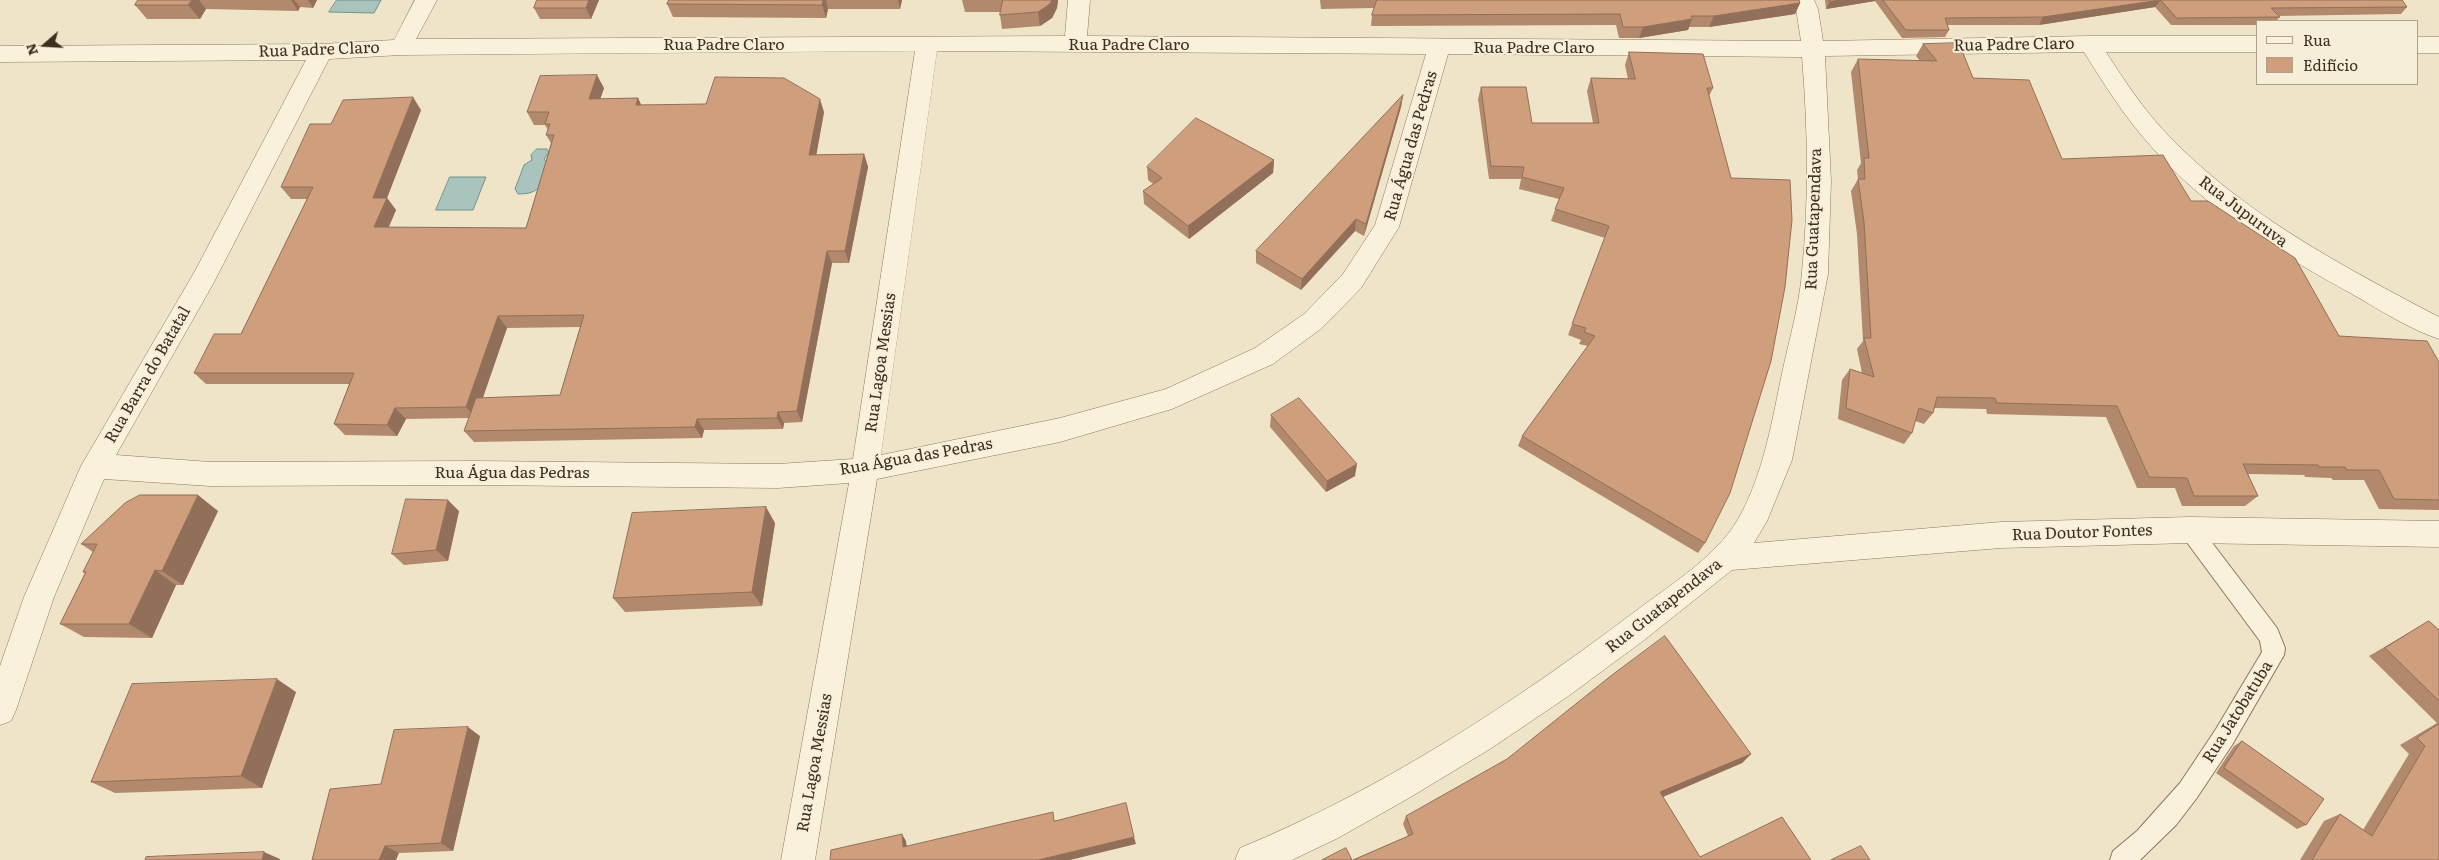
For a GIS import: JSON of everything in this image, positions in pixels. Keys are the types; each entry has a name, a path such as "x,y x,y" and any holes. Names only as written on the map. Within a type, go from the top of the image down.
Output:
{"street":[{"path":"401,47 426,0"},
{"path":"1075,44 1079,0"},
{"name":"Rua Guatapendava","path":"1252,860 1274,852 1366,805 1453,756 1586,666 1726,558 1753,521 1778,460 1815,274 1819,181 1813,49 1807,10 1803,0"},
{"name":"Rua Padre Claro","path":"0,54 322,52 401,47 927,43 1813,49 2090,44 2256,44"},
{"name":"Rua Lagoa Messias","path":"798,860 865,470 927,43"},
{"name":"Rua Jupuruva","path":"2090,44 2132,111 2164,148 2200,181 2279,241 2315,263 2439,328"},
{"path":"2419,44 2439,45"},
{"name":"Rua Água das Pedras","path":"95,466 210,474 494,473 778,476 865,470 1060,430 1172,398 1264,356 1313,321 1352,282 1387,227 1439,47"},
{"name":"Rua Barra do Batatal","path":"0,710 39,597 95,466 204,277 322,52"},
{"name":"Rua Doutor Fontes","path":"1726,558 2001,535 2190,530 2439,534"}],"lane":[{"name":"Rua Jatobatuba","path":"2122,860 2138,848 2182,801 2274,654 2269,634 2190,530"}],"water":[{"path":"337,0 381,0 374,13 329,12"},
{"path":"537,149 547,149 549,152 544,159 548,164 542,182 532,192 518,194 515,189 524,165 532,160 531,155"},
{"path":"450,177 486,177 473,210 436,210"}],"building":[{"path":"138,0 192,0 188,5 135,5"},
{"path":"537,0 589,0 586,8 534,8"},
{"path":"669,0 823,0 822,5 667,4"},
{"path":"1003,0 1052,0 1050,4 1038,12 1000,15"},
{"path":"1377,0 1799,0 1800,3 1714,16 1691,16 1692,19 1643,27 1623,27 1620,14 1372,15"},
{"path":"1883,0 2161,0 2043,17 1945,18 1949,30 1906,30"},
{"path":"2161,0 2402,0 2407,7 2271,8 2280,17 2177,18"},
{"path":"1959,43 1973,78 2029,80 2062,159 2163,155 2191,201 2208,201 2295,258 2339,336 2427,341 2439,362 2439,500 2394,499 2379,470 2347,470 2345,467 2319,467 2318,465 2243,464 2258,496 2194,496 2187,478 2149,477 2117,406 1997,403 1995,398 1937,397 1933,413 1919,408 1912,433 1846,408 1850,369 1874,377 1864,338 1871,338 1864,222 1858,179 1865,179 1864,158 1869,158 1858,59 1937,61 1923,44"},
{"path":"1629,52 1703,54 1713,88 1707,88 1731,178 1790,180 1792,220 1785,287 1771,361 1730,493 1705,543 1522,436 1595,336 1584,332 1586,328 1572,324 1609,226 1555,209 1564,188 1522,177 1524,167 1491,166 1481,87 1526,87 1532,123 1599,123 1591,78 1635,79"},
{"path":"597,75 589,99 638,98 636,105 706,104 715,77 784,78 820,99 809,155 864,154 845,251 827,251 797,411 778,412 777,418 697,419 695,427 464,431 476,398 560,395 584,315 498,316 466,407 395,408 387,425 334,424 354,373 194,373 214,334 241,334 313,187 281,187 310,124 331,124 343,100 413,97 373,198 387,198 374,227 526,228 554,135 546,135 550,124 545,124 549,112 527,112 540,76"},
{"path":"1403,95 1366,224 1356,219 1302,279 1256,251"},
{"path":"1196,118 1274,160 1188,226 1143,191 1162,178 1147,167"},
{"path":"1299,398 1357,464 1327,481 1271,415"},
{"path":"140,495 198,495 162,571 155,570 129,624 60,624 86,572 83,572 97,544 81,544 125,503"},
{"path":"406,499 448,500 436,550 392,554"},
{"path":"766,507 752,592 613,598 632,513"},
{"path":"2429,621 2439,630 2439,701 2385,648"},
{"path":"1665,636 1751,754 1660,792 1700,857 1782,817 1811,860 1353,860 1413,834 1406,816 1507,759 1612,675"},
{"path":"277,679 241,776 91,782 132,684"},
{"path":"2439,724 2439,860 2312,860 2340,814 2372,836 2425,746 2417,738"},
{"path":"468,727 441,843 385,846 379,860 312,860 330,789 381,784 394,730"},
{"path":"2242,741 2324,799 2306,825 2224,768"},
{"path":"1126,803 1134,837 1038,860 830,860 831,850 902,834 903,847 1053,812 1054,821"},
{"path":"1861,846 1870,860 1831,860"},
{"path":"1346,848 1352,860 1322,860"},
{"path":"264,852 262,860 145,860 146,857"}]}
